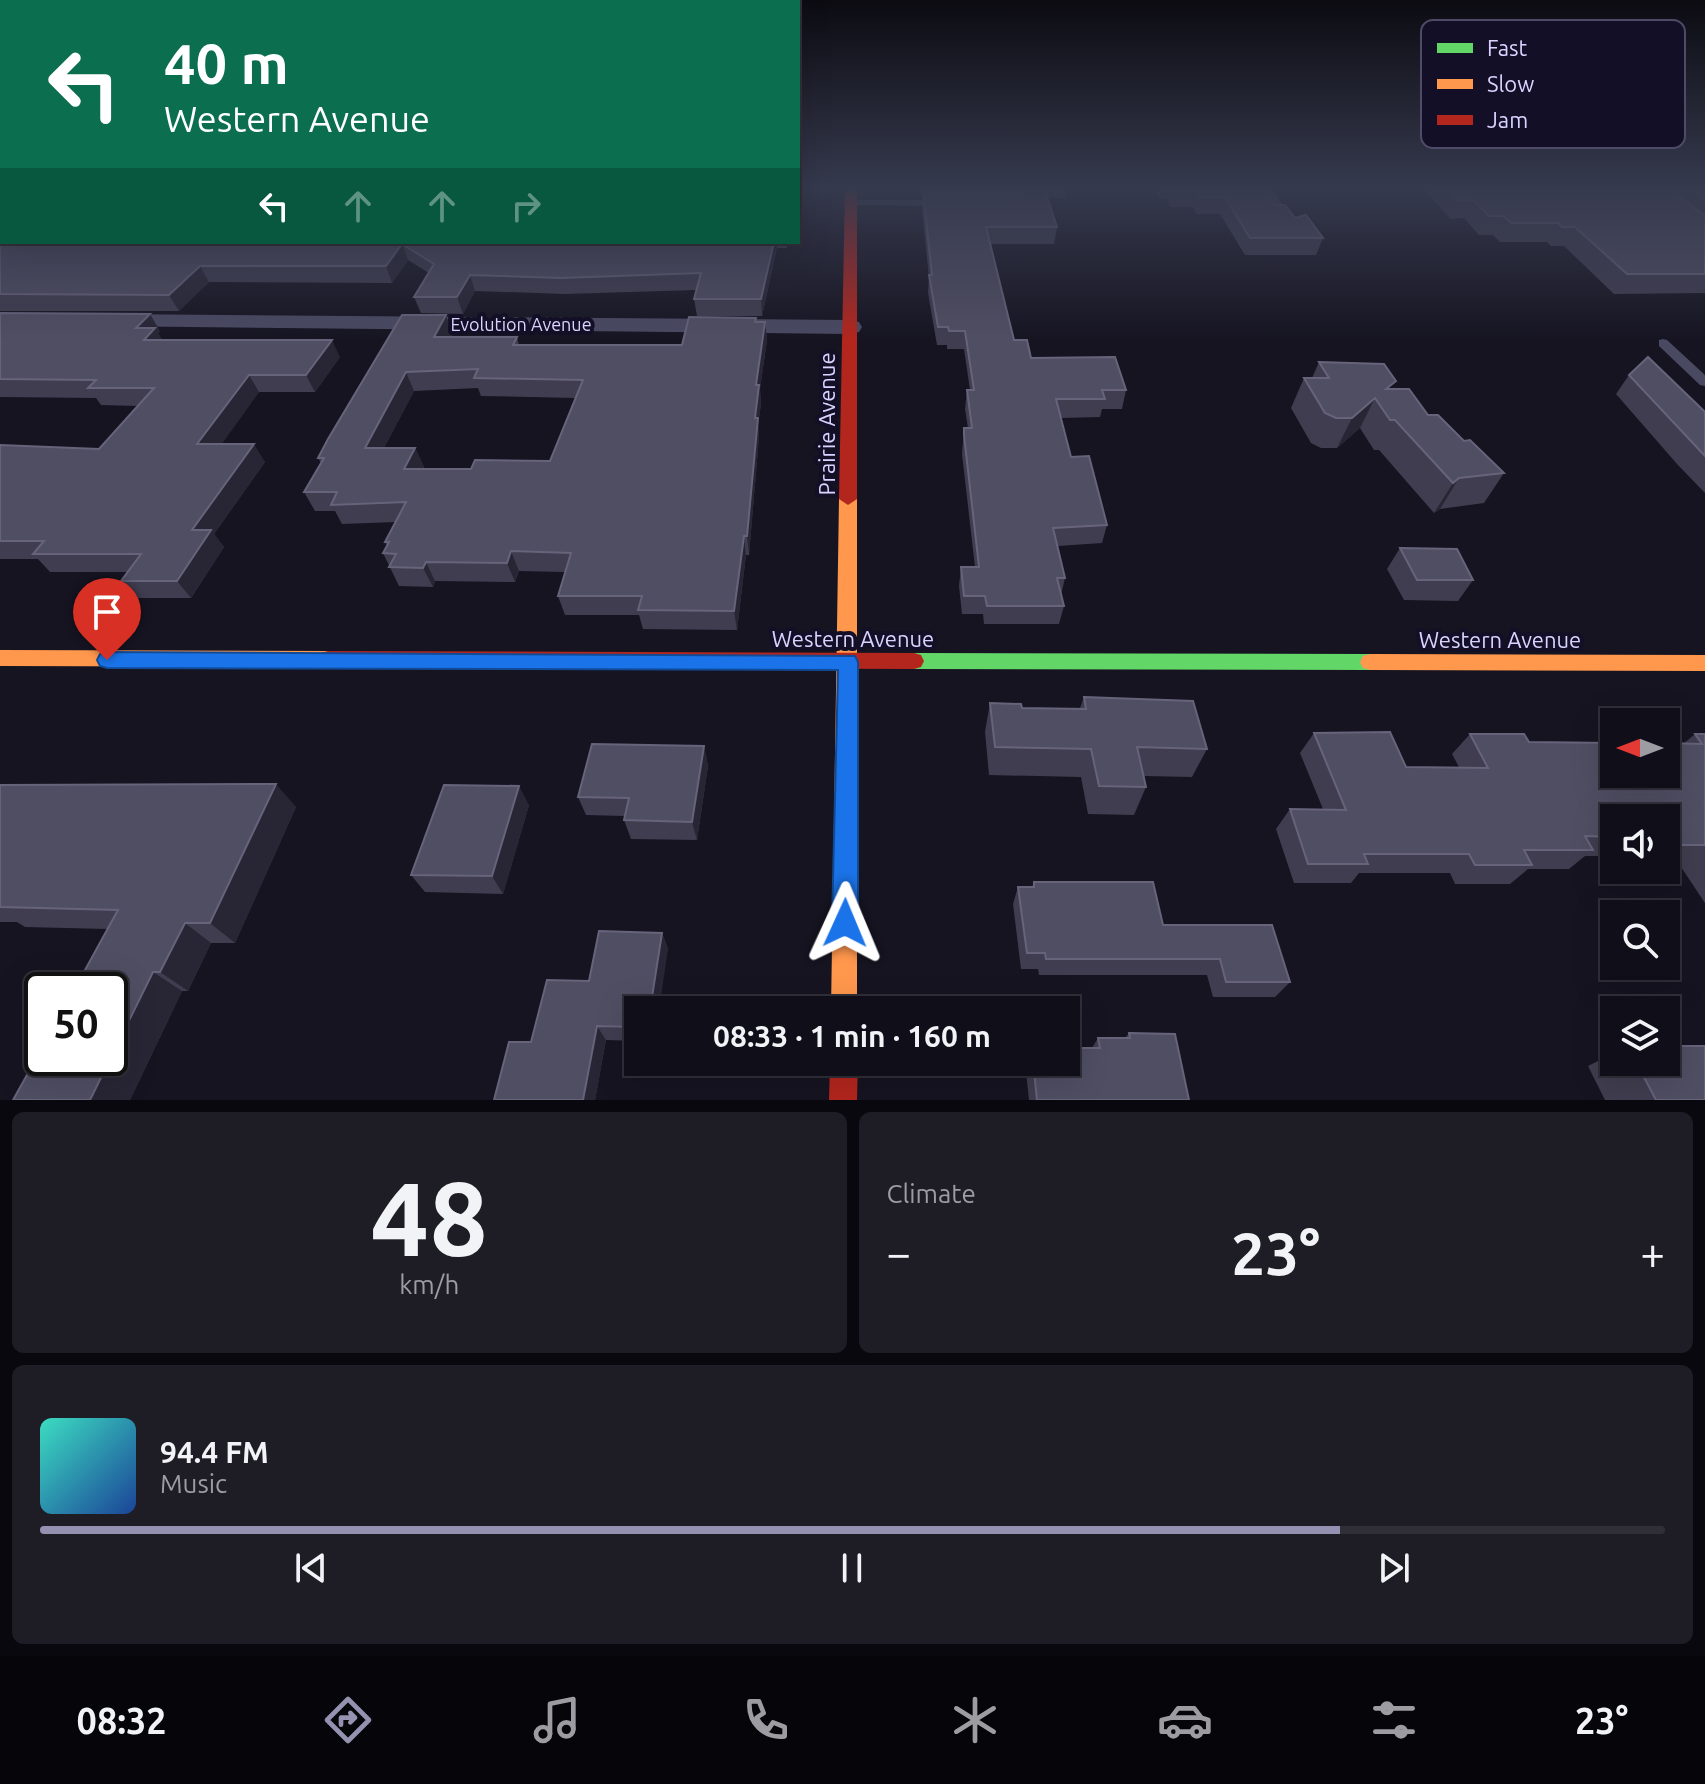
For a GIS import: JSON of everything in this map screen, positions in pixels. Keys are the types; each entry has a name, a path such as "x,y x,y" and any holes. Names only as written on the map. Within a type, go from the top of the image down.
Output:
{"street":[{"name":"Prairie Avenue","path":"844,996 851,238"},
{"name":"Evolution Avenue","path":"94,321 850,327"},
{"name":"Western Avenue","path":"0,658 1705,663"},
{"path":"843,1100 844,1076"}],"lane":[{"path":"1663,343 1705,382"}],"building":[{"path":"928,238 989,238 1014,340 1027,340 1031,358 1115,357 1126,390 1102,390 1105,399 1056,399 1071,457 1089,456 1107,525 1053,528 1065,578 1057,578 1064,606 987,606 985,596 964,596 961,567 979,567 964,435 964,428 972,428 967,390 974,390 965,331 938,327 929,275 932,275"},
{"path":"1588,238 1705,238 1705,274 1627,274"},
{"path":"0,244 402,244 386,266 200,266 169,295 0,294"},
{"path":"402,244 774,244 761,299 694,299 701,273 561,278 470,275 457,297 414,297 434,264"},
{"path":"0,313 150,314 136,328 155,328 144,340 332,340 306,375 249,375 197,444 254,444 192,530 211,530 177,581 121,581 141,554 33,554 44,541 0,541 0,445 99,449 154,388 88,388 96,380 0,379"},
{"path":"402,315 446,315 434,337 517,337 513,345 682,345 689,317 756,318 755,322 765,322 756,385 759,385 755,418 758,418 747,536 744,536 734,611 638,610 642,596 558,596 571,553 511,551 507,563 426,562 423,568 389,567 396,554 383,553 389,542 385,542 406,502 331,505 337,492 304,492 324,458 318,458","holes":["478,369 474,378 583,380 550,461 475,460 471,469 404,469 415,448 365,448 406,372"]},
{"path":"1648,357 1705,412 1705,456 1629,375"},
{"path":"1319,362 1384,364 1396,381 1386,389 1409,389 1428,415 1438,415 1504,473 1459,478 1453,483 1395,420 1390,420 1375,398 1352,418 1336,418 1325,413 1304,378 1329,378"},
{"path":"1400,548 1457,549 1473,580 1417,580"},
{"path":"1084,697 1193,701 1207,749 1137,747 1146,787 1099,786 1091,749 995,747 990,703 1021,704 1022,708 1086,709"},
{"path":"1390,732 1406,767 1488,768 1470,734 1524,734 1529,742 1600,743 1600,788 1680,788 1680,743 1702,744 1695,734 1705,734 1705,845 1680,845 1680,804 1600,804 1600,837 1585,836 1593,850 1524,850 1532,865 1475,865 1469,854 1364,854 1368,864 1308,864 1290,809 1346,810 1314,733"},
{"path":"592,744 704,746 692,822 624,820 629,798 578,797"},
{"path":"276,784 210,923 185,923 160,972 153,972 128,1023 128,972 84,972 118,910 0,907 0,785"},
{"path":"444,785 519,786 492,876 411,875"},
{"path":"1034,882 1153,882 1163,925 1272,925 1290,982 1226,982 1220,959 1046,959 1045,953 1027,953 1018,887 1034,887"},
{"path":"599,931 662,933 652,996 624,996 624,1027 597,1026 583,1100 494,1100 509,1042 531,1042 547,980 589,981"},
{"path":"1129,1033 1175,1034 1189,1100 1037,1100 1034,1076 1080,1076 1080,1048 1100,1048 1098,1038 1130,1038"},
{"path":"1680,1046 1705,1046 1705,1100 1656,1100 1643,1076 1680,1076"},
{"path":"26,1076 102,1076 90,1100 13,1100"}],"traffic: fast":[{"path":"914,661 1370,662"}],"traffic: slow":[{"path":"844,996 848,499"},
{"path":"0,658 328,659"},
{"path":"1370,662 1705,663"}],"traffic: jam":[{"path":"848,499 851,238"},
{"path":"328,659 914,661"},
{"path":"843,1100 844,1076"}],"route":[{"path":"107,660 848,662 845,923"}]}
